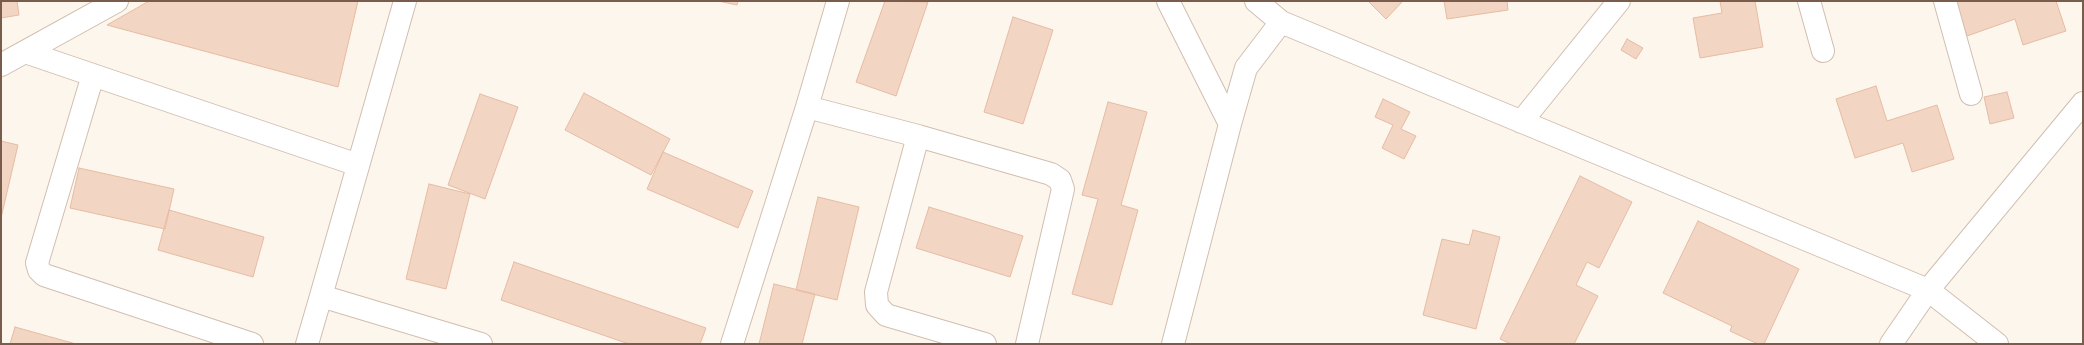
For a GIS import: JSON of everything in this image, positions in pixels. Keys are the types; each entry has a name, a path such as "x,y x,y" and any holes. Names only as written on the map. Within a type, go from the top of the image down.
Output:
{"street":[{"path":"1,65 117,1"},
{"path":"307,344 405,1"},
{"path":"732,344 807,107 838,1"},
{"path":"1168,1 1230,124"},
{"path":"1256,1 1281,22 1928,290 1997,344"},
{"path":"1521,122 1619,1"},
{"path":"1809,1 1823,51"},
{"path":"1945,1 1971,94"},
{"path":"1173,344 1246,68 1281,22"},
{"path":"25,52 358,165"},
{"path":"93,75 37,263 39,270 44,275 252,344"},
{"path":"1891,344 1928,290 2083,103"},
{"path":"807,107 918,136 1051,174 1060,180 1063,189 1027,344"},
{"path":"918,136 876,292 877,305 886,315 985,344"},
{"path":"321,296 481,344"}],"building":[{"path":"1,1 17,1 19,15 1,18"},
{"path":"149,1 358,1 338,87 107,25"},
{"path":"718,1 738,1 737,5"},
{"path":"885,1 928,2 896,96 856,82"},
{"path":"1368,1 1403,1 1386,19"},
{"path":"1444,1 1507,1 1508,10 1447,19"},
{"path":"1720,1 1755,1 1763,47 1700,58 1693,18 1722,13"},
{"path":"1955,1 2056,1 2066,31 2023,45 2015,19 1967,36"},
{"path":"1013,17 1053,30 1023,124 984,112"},
{"path":"1627,39 1643,48 1636,59 1621,50"},
{"path":"1876,86 1887,121 1937,105 1954,159 1912,172 1903,143 1855,158 1836,99"},
{"path":"2007,92 2014,118 1990,124 1984,97"},
{"path":"584,93 670,139 651,175 565,130"},
{"path":"480,94 518,107 485,199 448,185"},
{"path":"1383,99 1410,112 1401,129 1416,136 1404,159 1382,148 1393,125 1375,117"},
{"path":"1108,102 1147,112 1121,205 1138,210 1112,305 1072,294 1098,199 1082,195"},
{"path":"1,141 18,145 1,218"},
{"path":"663,152 753,191 738,228 647,189"},
{"path":"79,168 174,189 165,229 70,208"},
{"path":"1580,176 1632,202 1599,268 1587,262 1576,285 1598,296 1574,344 1511,344 1500,339"},
{"path":"429,184 470,194 446,289 406,279"},
{"path":"818,197 859,207 837,300 796,290"},
{"path":"929,207 1023,236 1010,277 916,248"},
{"path":"169,210 264,237 253,277 158,250"},
{"path":"1698,221 1799,269 1764,344 1758,344 1730,331 1732,326 1663,293"},
{"path":"1473,230 1500,237 1476,329 1423,315 1442,239 1469,245"},
{"path":"514,262 706,328 700,344 629,344 501,300"},
{"path":"774,284 815,294 802,344 759,344"},
{"path":"15,327 76,344 10,344"}]}
